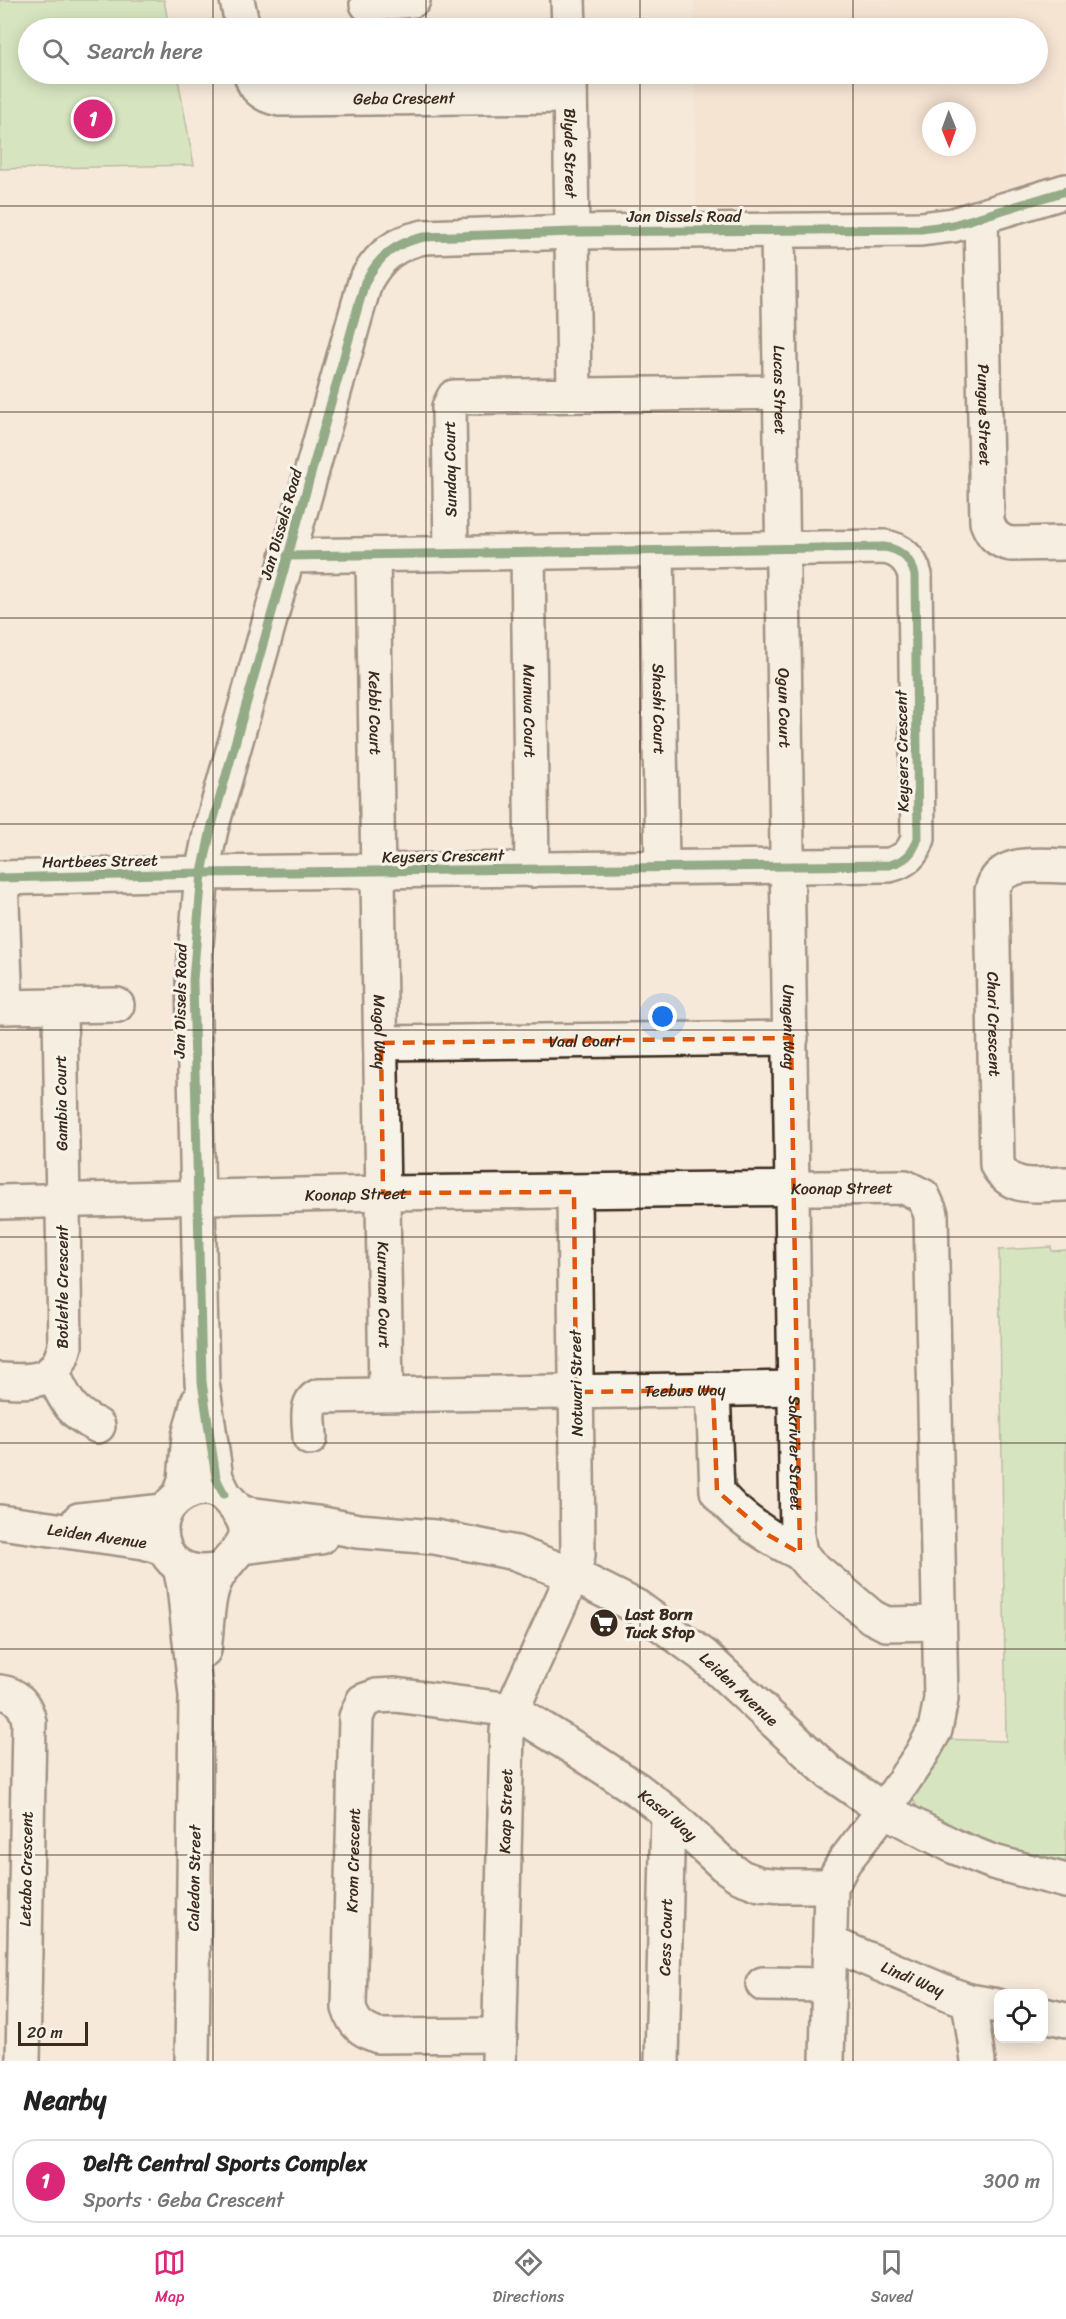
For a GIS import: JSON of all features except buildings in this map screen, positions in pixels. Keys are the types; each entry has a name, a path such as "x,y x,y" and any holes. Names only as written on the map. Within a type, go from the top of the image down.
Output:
{"street":[{"path":"237,0 241,18"},
{"path":"368,11 413,0"},
{"path":"568,0 569,18"},
{"name":"Geba Crescent","path":"254,84 260,92 268,97 280,99 381,86 570,85"},
{"name":"Blyde Street","path":"570,85 573,232"},
{"name":"Jan Dissels Road","path":"232,1503 216,1478 202,1382 193,980 202,873 211,829 365,282 380,258 390,249 424,237 573,232 921,229 953,225 1066,191"},
{"name":"Pungue Street","path":"981,217 987,522 994,537 1002,542 1011,544 1066,543"},
{"name":"Lucas Street","path":"778,231 784,549"},
{"path":"573,232 574,395"},
{"name":"Sunday Court","path":"451,554 449,407 452,399 459,395 781,392"},
{"name":"Keysers Crescent","path":"202,873 889,865 906,859 915,848 918,838 915,575 904,555 891,548 287,556"},
{"name":"Ogun Court","path":"784,549 788,866"},
{"name":"Shashi Court","path":"657,550 662,868"},
{"name":"Munwa Court","path":"528,552 532,870"},
{"name":"Kebbi Court","path":"374,555 378,872"},
{"name":"Umgeni Way","path":"788,866 793,1189"},
{"name":"Chari Crescent","path":"1066,866 1011,868 1000,875 992,891 997,1165 1009,1181 1019,1185 1066,1184"},
{"name":"Magol Way","path":"378,872 383,1193"},
{"name":"Hartbees Street","path":"1,878 202,873"},
{"path":"1,878 3,1007 117,1005"},
{"name":"Gambia Court","path":"60,1006 62,1200"},
{"name":"Vaal Court","path":"381,1043 791,1038"},
{"name":"Koonap Street","path":"197,1197 905,1187 923,1196 932,1214 940,1699 935,1730 921,1755 884,1810 843,1862 831,1886"},
{"name":"Sakrivier Street","path":"793,1189 797,1536 800,1553"},
{"name":"Notwari Street","path":"573,1575 578,1555 579,1536 574,1192"},
{"name":"Kuruman Court","path":"383,1193 386,1394"},
{"name":"Botletle Crescent","path":"0,1202 197,1197"},
{"name":"Botletle Crescent","path":"0,1380 36,1380 52,1372 63,1356 65,1346 62,1200"},
{"name":"Botletle Crescent","path":"52,1372 66,1402 81,1417 98,1426"},
{"name":"Jan Dissels Road","path":"172,1503 185,1480 189,1436 202,1382"},
{"name":"Teebus Way","path":"576,1392 795,1389"},
{"path":"713,1390 717,1491 724,1501 768,1535 800,1553 809,1564 872,1617 886,1623 939,1623"},
{"path":"310,1438 310,1403 313,1398 319,1396 576,1392"},
{"path":"209,1489 232,1503 245,1535 232,1558 208,1573 194,1572 172,1557 161,1523 172,1503 194,1490 209,1489"},
{"name":"Leiden Avenue","path":"15,1524 172,1503"},
{"name":"Leiden Avenue","path":"232,1503 358,1531 435,1537 516,1553 573,1575 637,1607 703,1655 829,1772 884,1810 955,1848 1012,1868 1066,1881"},
{"name":"Leiden Avenue","path":"15,1524 144,1542 172,1557"},
{"name":"Leiden Avenue","path":"232,1558 358,1531"},
{"name":"Caledon Street","path":"172,1557 184,1586 196,1696 192,2061"},
{"name":"Caledon Street","path":"196,1696 213,1586 232,1558"},
{"name":"Kaap Street","path":"500,2048 507,1731 512,1710 573,1575"},
{"name":"Letaba Crescent","path":"0,1692 14,1696 28,1714 13,1851 12,2014 23,2061"},
{"name":"Krom Crescent","path":"500,2048 378,2036 364,2031 353,2022 349,2008 356,1717 363,1701 377,1696 395,1695 512,1710"},
{"name":"Kasai Way","path":"512,1710 577,1750 668,1814 724,1865 741,1877 760,1884 831,1886"},
{"name":"Cess Court","path":"662,2061 668,1814"},
{"path":"827,2061 831,1886"},
{"name":"Lindi Way","path":"830,1943 984,2004"},
{"path":"763,1984 829,1985"},
{"path":"978,2061 984,2004"},
{"path":"1048,2016 1066,2020"}],"highlighted area":[{"path":"791,1038 800,1553 768,1535 717,1491 713,1390 576,1392 574,1192 383,1193 381,1043"}],"shaded area":[{"path":"694,0 1066,0 1066,171 965,204 696,209 695,84 1048,84 1048,18 694,18"}],"green space":[{"path":"0,0 164,0 167,18 18,18 18,84 179,84 194,165 0,169"},
{"path":"1051,1247 1052,1251 1066,1250 1066,1864 962,1836 919,1811 912,1797 938,1739 1006,1741 999,1250"}],"cycle path":[{"path":"224,1494 216,1478 202,1382 193,980 202,873 211,829 365,282 370,273 382,258 396,247 424,237 573,232 921,229 953,225 1066,191"},
{"path":"0,878 202,873 889,865 908,856 916,844 918,838 915,575 908,560 895,550 884,547 287,556"}],"place":[{"name":"Delft Central Sports Complex","path":"93,119"},
{"name":"Last Born Tuck Stop","path":"604,1623"}]}
